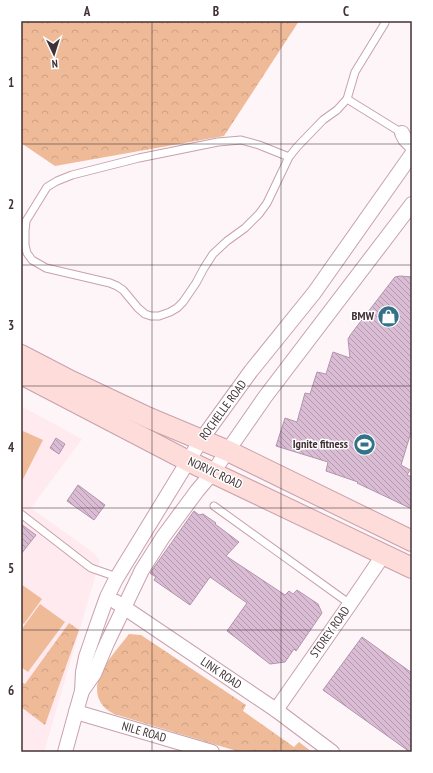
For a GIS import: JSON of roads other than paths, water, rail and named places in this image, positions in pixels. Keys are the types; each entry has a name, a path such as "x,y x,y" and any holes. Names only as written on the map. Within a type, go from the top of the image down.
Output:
{"street":[{"path":"407,134 405,139 412,146"},
{"name":"ROCHELLE ROAD","path":"65,752 82,691 83,672 86,657 107,597 117,577 201,440 251,371 314,293 412,154"},
{"name":"ROCHELLE ROAD","path":"82,691 94,674 142,570 163,536 197,490 213,472 270,391 412,204"},
{"name":"NORVIC ROAD","path":"21,355 71,381 142,414 228,451 412,541"},
{"name":"NORVIC ROAD","path":"21,374 188,461 412,568"},
{"name":"STOREY ROAD","path":"276,710 384,554"},
{"name":"LINK ROAD","path":"107,597 276,710 332,752"},
{"name":"NILE ROAD","path":"76,712 212,752"}],"lane":[{"path":"289,157 260,145 241,140 218,142 138,158 72,175 57,181 47,188 26,221 25,245 27,253 32,260 46,268 117,286 124,290 144,314 159,316 170,312 183,302 213,254 227,241 245,228 259,214 267,203 289,157 297,147 323,120 347,99 355,72 386,23"},
{"path":"347,99 407,134"},
{"path":"214,506 350,604"},
{"path":"21,514 91,568 117,577"}],"place":[{"name":"BMW","path":"389,316"},
{"name":"Ignite fitness","path":"364,444"}]}
